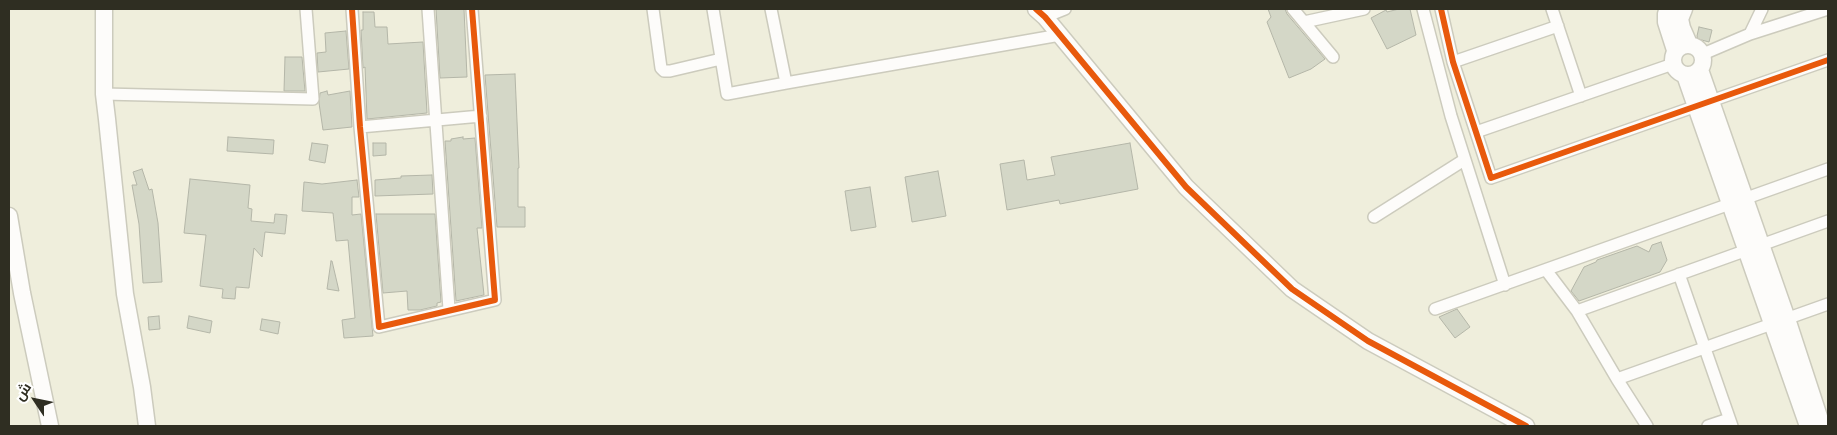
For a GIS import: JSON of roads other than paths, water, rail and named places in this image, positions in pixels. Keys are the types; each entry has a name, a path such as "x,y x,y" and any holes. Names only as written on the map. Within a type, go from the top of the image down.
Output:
{"street":[{"path":"104,9 104,94 125,294 142,386 147,426"},
{"path":"104,94 313,99 306,9"},
{"path":"352,9 360,127 379,327 495,300 472,9"},
{"path":"428,9 449,310"},
{"path":"653,9 662,68 664,70 670,71 721,59"},
{"path":"712,9 727,94 1060,35"},
{"path":"771,9 786,83"},
{"path":"1040,13 1065,9"},
{"path":"1293,9 1333,57"},
{"path":"1304,22 1364,9"},
{"path":"1423,9 1464,160 1505,285"},
{"path":"1441,9 1453,62 1491,178 1828,60"},
{"path":"1552,9 1581,96"},
{"path":"1750,34 1762,9"},
{"path":"1476,132 1687,60 1750,34 1828,10"},
{"path":"1670,12 1682,28 1687,60 1779,321 1822,426"},
{"path":"1040,13 1186,187 1292,289 1368,341 1526,426"},
{"path":"1453,62 1558,26"},
{"path":"360,127 481,116"},
{"path":"1374,217 1464,160"},
{"path":"1435,309 1828,169"},
{"path":"9,216 22,293 50,426"},
{"path":"1577,310 1828,222"},
{"path":"1546,270 1577,310 1647,426"},
{"path":"1679,274 1730,423 1708,426"},
{"path":"1617,379 1828,304"},
{"path":"1779,321 1808,426"}]}
